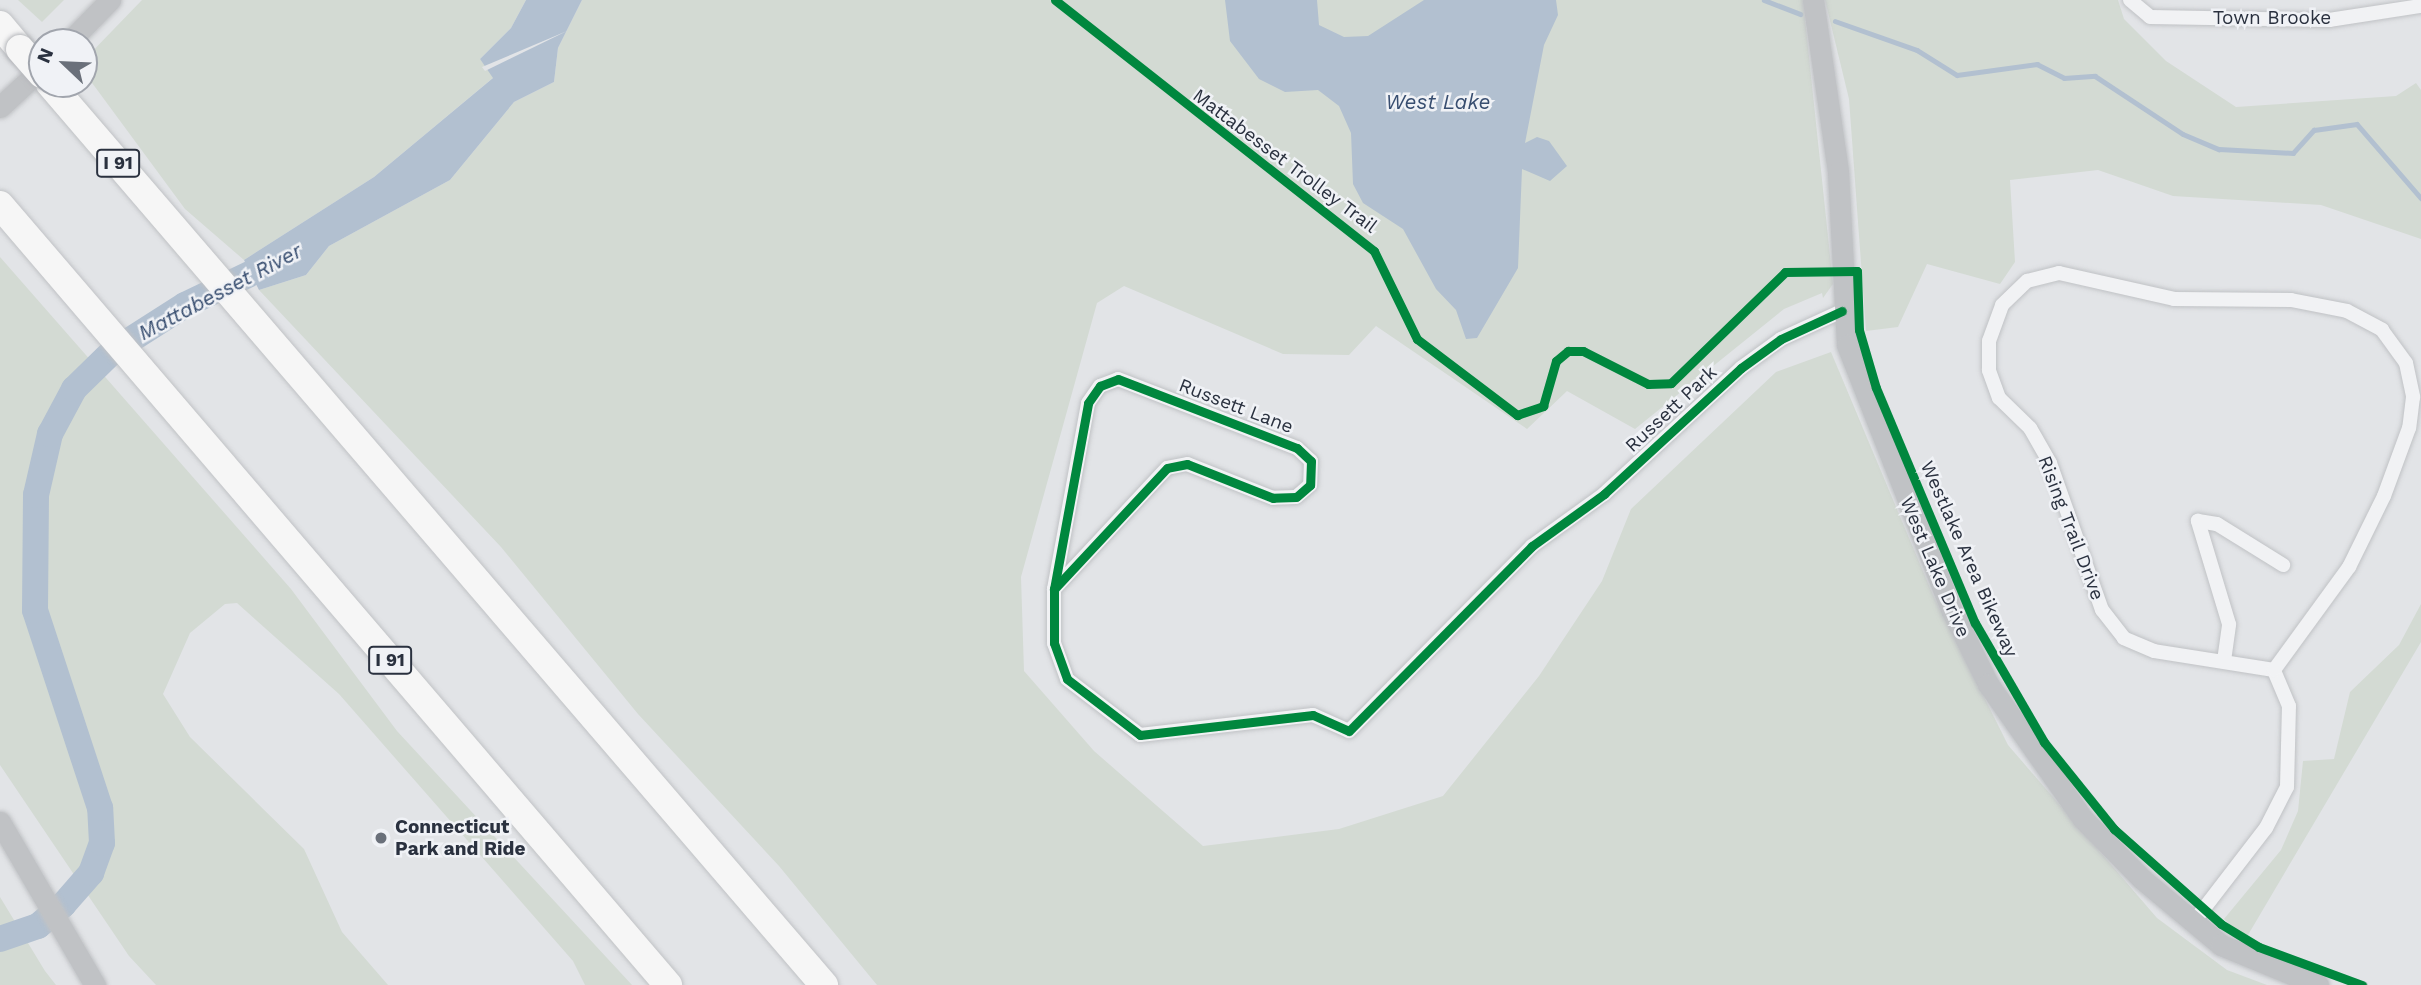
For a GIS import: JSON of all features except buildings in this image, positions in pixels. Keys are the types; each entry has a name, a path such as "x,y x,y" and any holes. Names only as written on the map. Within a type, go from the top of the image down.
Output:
{"highway":[{"name":"I 91","path":"7,33 28,58"},
{"name":"I 91","path":"62,98 824,985"},
{"name":"I 91","path":"0,205 668,985"}],"street":[{"path":"83,28 110,0"},
{"name":"West Lake Drive","path":"1813,0 1838,172 1842,311 1855,375 1988,684 2083,819 2192,924 2258,963 2318,985"},
{"name":"Town Brooke","path":"2130,0 2150,17 2329,20 2421,6"},
{"path":"0,107 28,81"},
{"name":"Rising Trail Drive","path":"2059,273 2174,299 2291,300 2347,311 2382,330 2406,363 2413,397 2409,428 2385,496 2349,567 2274,670 2144,647 2124,638 2102,610 2050,463 2030,428 1999,398 1989,370 1990,341 2003,305 2027,281 2059,273"},
{"name":"Russett Park","path":"1532,546 1604,494 1741,368 1781,339 1842,311"},
{"name":"Russett Lane","path":"1054,589 1167,468 1187,464 1273,498 1296,497 1310,485 1311,461 1297,448 1118,379 1100,386 1088,403 1054,589 1054,643 1067,678 1140,735 1313,715 1349,730 1532,546"},
{"path":"2224,661 2229,624 2197,521 2217,524 2283,565"},
{"path":"2192,924 2266,828 2287,787 2289,706 2274,670"},
{"path":"0,822 95,985"}],"shaded area":[{"path":"18,0 64,0 42,22"},
{"path":"142,0 526,0 511,28 480,59 494,77 374,177 244,260 185,209 98,91 98,46"},
{"path":"582,0 1803,0 1833,284 1823,298 1822,293 1784,309 1635,429 1567,391 1527,429 1376,326 1349,355 1283,354 1124,286 1097,303 1021,577 1024,671 1094,751 1203,846 1339,829 1443,796 1539,676 1602,581 1631,509 1776,372 1831,352 1933,595 2008,745 2157,918 2227,970 2267,985 877,985 779,866 638,714 501,547 259,290 306,275 329,246 450,180 514,102 554,82 558,48"},
{"path":"1825,0 2118,0 2124,19 2166,61 2236,107 2396,96 2416,83 2421,90 2421,239 2321,205 2173,196 2098,170 2010,180 2015,262 2000,284 1927,264 1898,327 1866,331 1849,99"},
{"path":"0,257 291,589 397,731 632,985 585,985 573,961 339,694 237,603 225,604 190,633 163,694 190,737 304,849 342,932 388,985 156,985 129,956 0,765"},
{"path":"2421,604 2421,642 2245,940 2224,919 2281,850 2298,811 2303,761 2334,759 2350,692 2399,645"},
{"path":"0,897 45,971 56,985 0,985"}],"water":[{"path":"526,0 582,0 558,48 554,82 514,102 450,180 329,246 306,275 259,290 244,260 374,177 493,78 480,59 511,28"},
{"name":"West Lake","path":"1225,0 1317,0 1319,25 1344,37 1368,36 1424,0 1556,0 1558,15 1544,45 1525,143 1537,137 1549,141 1567,166 1550,181 1522,169 1518,268 1477,338 1466,339 1456,310 1436,289 1403,229 1363,203 1353,184 1351,133 1339,106 1318,90 1285,92 1259,79 1230,41"}],"pier":[{"path":"567,31 485,71 482,67"}],"waterway":[{"path":"1764,0 1800,14"},
{"path":"1835,21 1917,50 1957,75 2037,64 2064,78 2095,76 2183,134 2219,149 2293,153 2314,130 2357,124 2421,198"},
{"name":"Mattabesset River","path":"0,939 38,926 63,905 91,873 102,843 100,808 35,610 36,495 50,434 74,389 113,351 185,305 283,258"}],"cycle path":[{"name":"Mattabesset Trolley Trail","path":"1055,0 1374,251 1417,339 1517,415 1543,406 1556,361 1568,351 1583,351 1648,384 1671,383 1785,272 1857,271 1859,330 1876,388 1975,623 2044,742 2114,829 2221,924 2259,947 2362,985"},
{"path":"1054,589 1088,403 1100,386 1118,379 1297,448 1311,461 1310,485 1296,497 1273,498 1187,464 1167,468 1054,589 1054,643 1067,679 1140,735 1313,715 1349,731 1532,546 1604,494 1741,368 1781,339 1842,311"}],"place":[{"name":"Connecticut Park and Ride","path":"381,838"}]}
